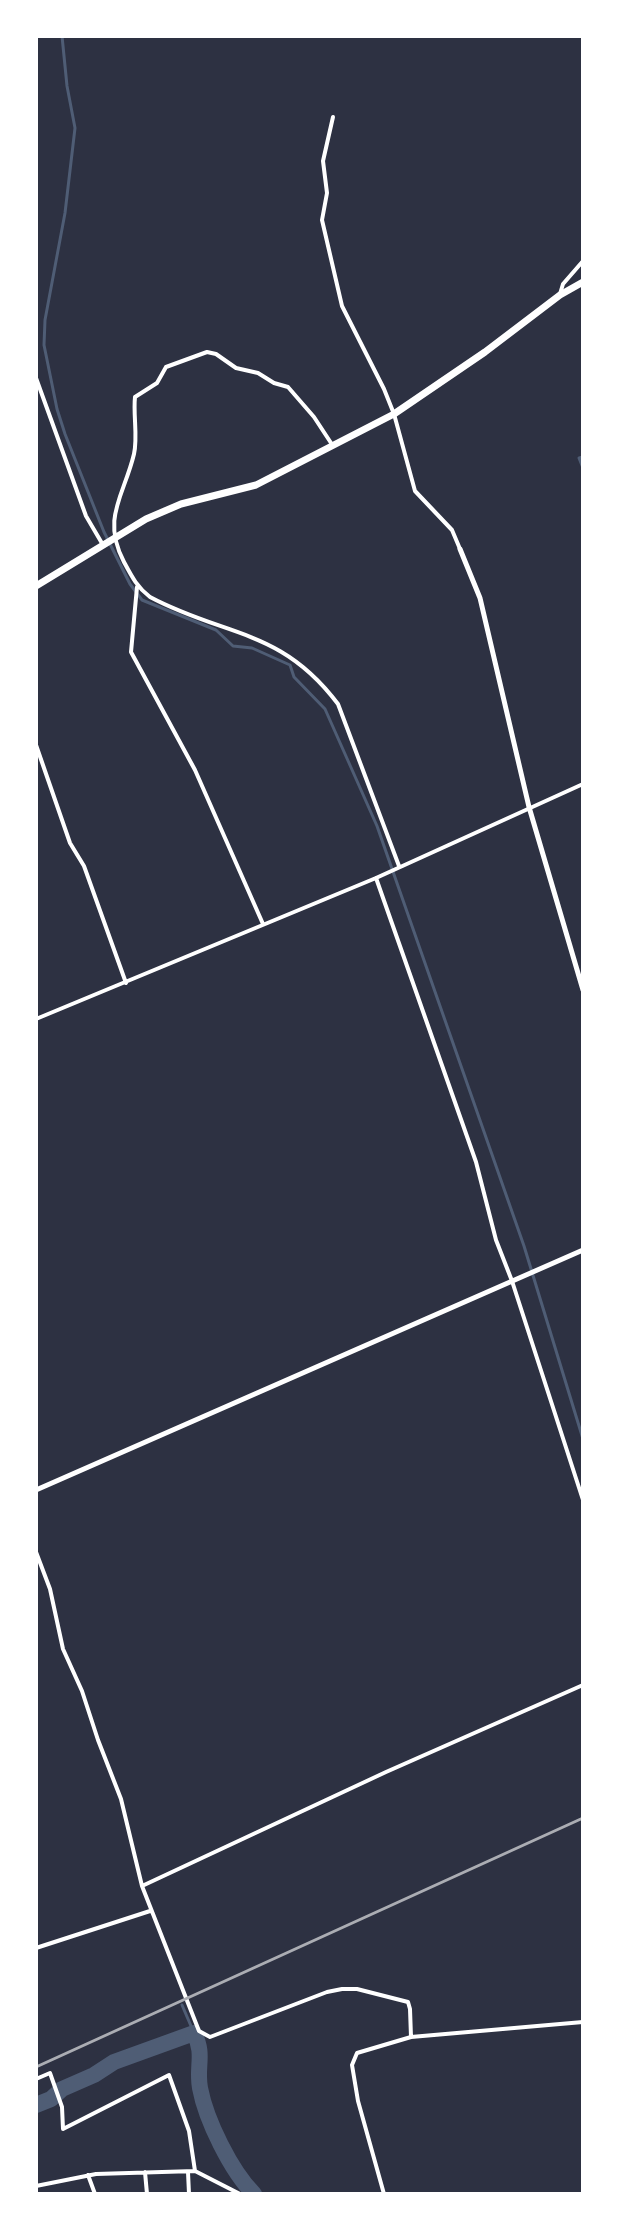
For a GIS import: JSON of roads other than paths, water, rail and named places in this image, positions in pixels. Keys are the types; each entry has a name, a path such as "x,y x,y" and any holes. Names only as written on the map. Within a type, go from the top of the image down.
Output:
{"main road":[{"path":"36,586 167,509 248,488 394,414 485,352 560,295 583,282"}],"street":[{"path":"333,117 323,161 327,193 322,220 342,306 378,375 394,414 415,491 452,530 480,598 529,807 583,990"},
{"path":"560,295 563,284 583,261"},
{"path":"263,924 195,770 131,652 137,587 114,539 113,521 117,500 135,451 135,397 157,383 166,367 207,352 216,354 236,368 288,387 334,447"},
{"path":"36,378 86,516 104,545"},
{"path":"137,587 163,604 277,647 322,683 338,704 399,866"},
{"path":"36,745 70,843 84,866 126,983"},
{"path":"36,1019 376,878 583,784"},
{"path":"376,878 476,1162 493,1228 583,1500"},
{"path":"36,1490 583,1250"},
{"path":"36,1552 50,1589 63,1649 82,1691 121,1799 150,1911 199,2031 210,2037 327,1992 357,1989 408,2002 411,2037"},
{"path":"142,1886 386,1772 583,1685"},
{"path":"36,1948 150,1911"},
{"path":"384,2194 358,2101 352,2059 363,2049 411,2037 583,2022"},
{"path":"36,2079 50,2073 60,2099 63,2129 169,2075 189,2131 192,2171 189,2194"},
{"path":"36,2186 88,2175 192,2171 240,2194"},
{"path":"145,2172 147,2194"},
{"path":"88,2175 95,2194"}],"waterway":[{"path":"62,36 75,128 65,213 45,320 44,345 65,434 104,532 130,584 142,600 216,630 233,646 252,648 290,665 294,677 325,709 377,826 524,1246 583,1439"},
{"path":"583,457 579,458 583,468"},
{"path":"182,2005 194,2033"},
{"path":"36,2105 114,2062 194,2033 200,2054 200,2088 208,2115 228,2159 254,2194"}],"railway":[{"path":"36,2067 583,1818"}]}
